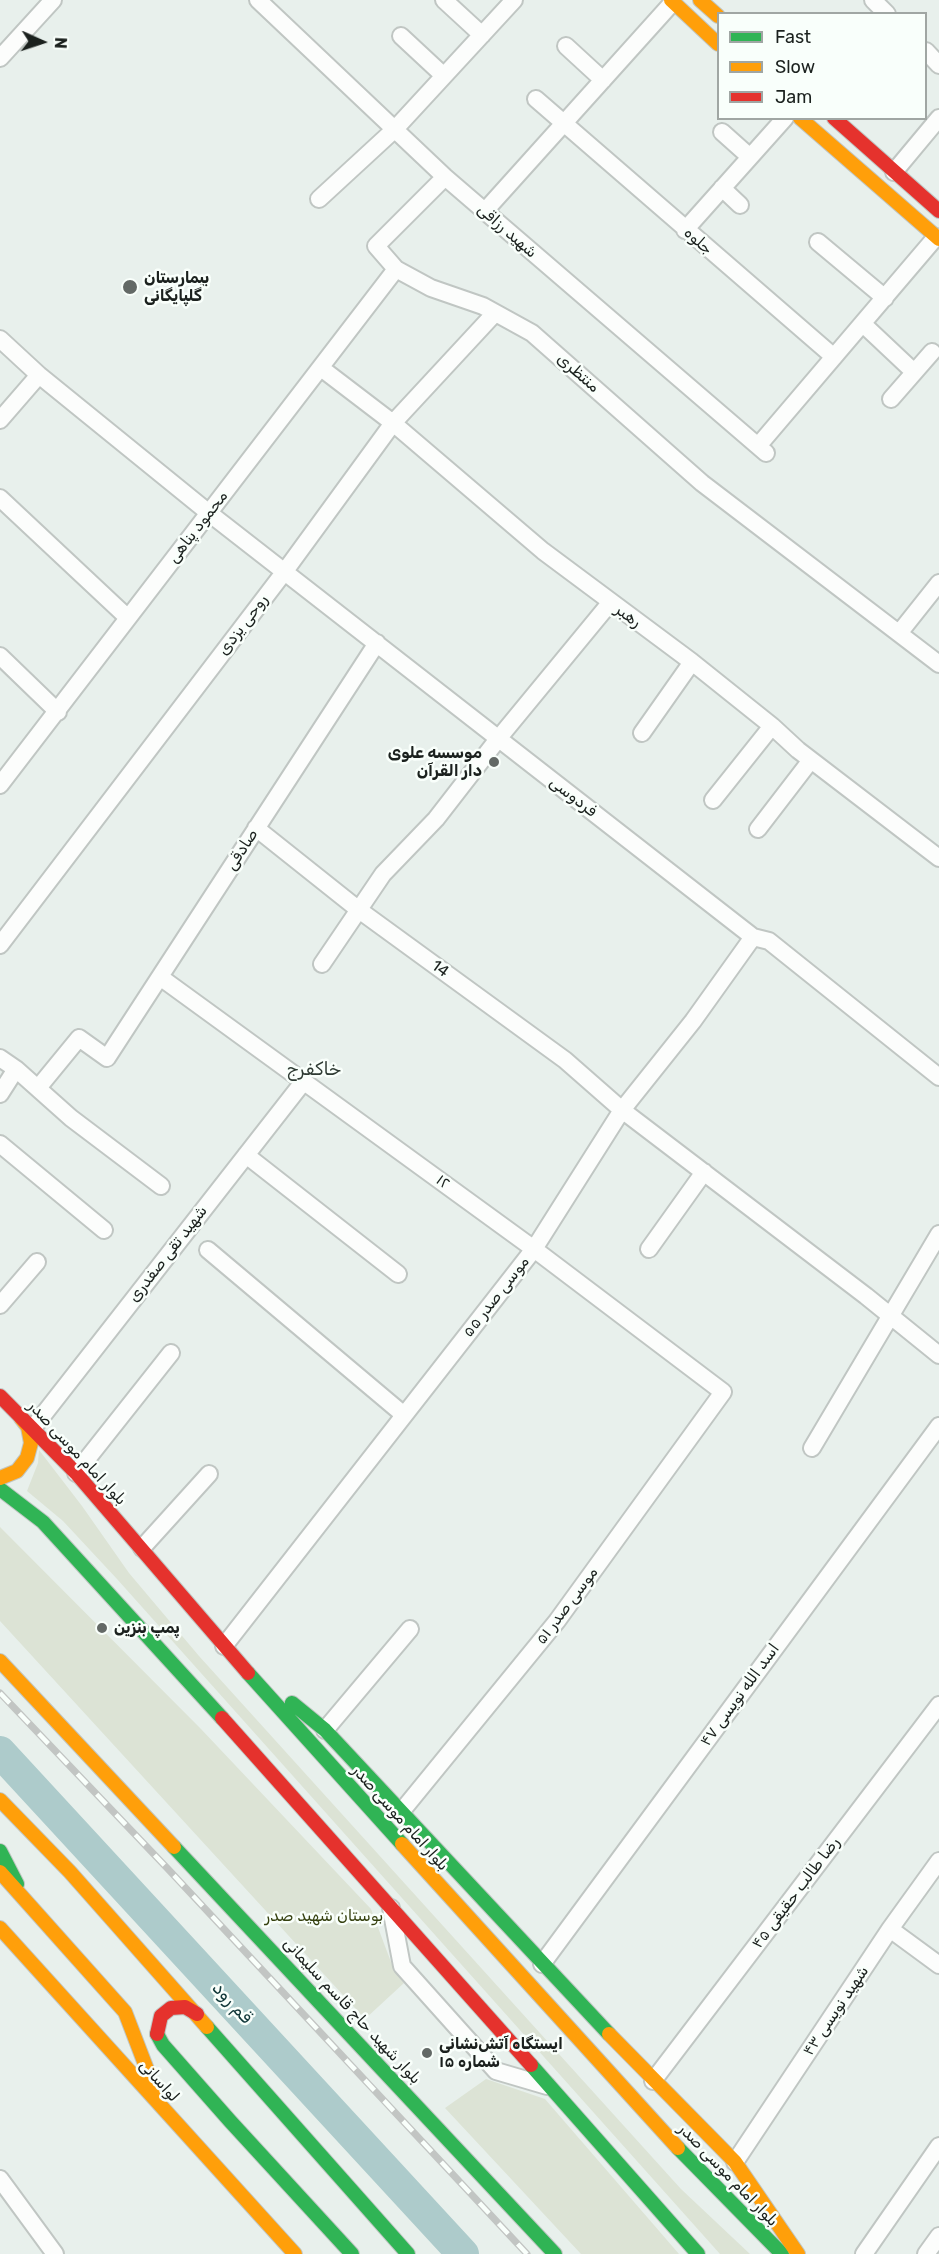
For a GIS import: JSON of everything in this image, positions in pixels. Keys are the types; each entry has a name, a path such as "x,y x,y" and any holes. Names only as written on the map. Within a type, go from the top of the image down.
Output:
{"main road":[{"path":"700,0 717,15"},
{"path":"672,1 717,43"},
{"path":"803,120 938,238"},
{"path":"836,120 939,212"},
{"name":"بلوار امام موسی صدر","path":"0,1396 76,1473 224,1646 531,1989 700,2172 782,2254"},
{"path":"0,1478 17,1471 27,1458 31,1443 28,1427 18,1414"},
{"path":"0,1489 50,1530 390,1904 698,2254"},
{"path":"224,1646 325,1730 653,2081 735,2162 798,2254"},
{"name":"بلوار شهید حاج قاسم سلیمانی","path":"0,1661 555,2254"},
{"path":"3,1809 70,1872 408,2254"},
{"path":"0,1851 22,1894"},
{"path":"0,1872 125,2012 162,2110"},
{"name":"لواسانی","path":"0,1928 162,2110 295,2254"},
{"name":"لواسانی","path":"197,2014 185,2007 171,2008 158,2022 157,2034 163,2045 352,2254"}],"street":[{"path":"1,58 53,0"},
{"name":"شهید رزاقی","path":"258,0 484,212 762,449 834,357"},
{"path":"444,0 482,35"},
{"path":"319,199 395,129 514,0"},
{"path":"873,0 885,12"},
{"path":"484,212 672,1"},
{"path":"401,36 444,76"},
{"path":"566,46 603,80"},
{"path":"927,52 939,65"},
{"name":"جلوه","path":"536,99 834,357"},
{"path":"894,172 939,118"},
{"path":"685,230 782,120"},
{"path":"722,132 750,156"},
{"name":"منتظری","path":"445,177 376,246 396,268 431,288 495,313 532,333 702,483 939,664"},
{"path":"722,188 740,205"},
{"path":"834,357 938,238"},
{"path":"818,242 885,298"},
{"name":"محمود پناهی","path":"0,785 321,369 396,268"},
{"name":"روحی یزدی","path":"0,945 285,571 393,423 495,313"},
{"path":"863,324 914,372"},
{"name":"فردوسی","path":"0,339 39,375 209,513 753,937 769,941 939,1077"},
{"path":"891,399 932,352"},
{"name":"رهبر","path":"321,369 393,423 543,551 692,662 811,760 939,858"},
{"path":"0,420 39,375"},
{"path":"0,498 128,618"},
{"path":"900,632 939,583"},
{"path":"322,964 383,874 436,819 498,739 610,603"},
{"name":"صادقی","path":"38,1088 79,1038 107,1058 377,643"},
{"path":"0,656 58,712"},
{"path":"642,733 692,662"},
{"path":"713,800 772,726"},
{"path":"758,829 811,760"},
{"name":"14","path":"256,828 359,910 565,1060 622,1110 939,1355"},
{"name":"موسی صدر ۵۵","path":"224,1646 534,1249 622,1110 693,1021 753,937"},
{"name":"۱۲","path":"160,976 534,1249 723,1392"},
{"path":"0,1058 16,1069 71,1118 161,1186"},
{"path":"0,1094 16,1069"},
{"name":"شهید تقی صفدری","path":"33,1428 304,1081"},
{"path":"0,1144 104,1230"},
{"path":"246,1155 398,1274"},
{"path":"649,1249 704,1173"},
{"path":"812,1448 939,1234"},
{"path":"208,1250 404,1415"},
{"path":"0,1305 37,1262"},
{"path":"76,1473 171,1353"},
{"name":"موسی صدر ۵۱","path":"401,1812 557,1621 723,1392"},
{"name":"۴۷ اسد الله نویسی","path":"542,1964 939,1426"},
{"path":"142,1548 210,1474"},
{"path":"325,1730 410,1629"},
{"name":"۴۵ رضا طالب حقیقی","path":"653,2081 939,1705"},
{"name":"۴۳ شهید نویسی","path":"735,2162 890,1929 939,1861"},
{"path":"390,1904 402,1966 496,2071 554,2088"},
{"path":"890,1929 939,1965"},
{"path":"864,2254 939,2146"},
{"path":"0,2179 55,2254"},
{"path":"926,2254 939,2236"}],"green space":[{"path":"39,1450 129,1573 199,1656 681,2189 750,2254 720,2254 117,1579 63,1521 27,1491 38,1463"},
{"name":"بوستان شهید صدر","path":"0,1527 201,1729 371,1909 394,1970 404,1983 365,2019 0,1621"},
{"path":"486,2079 545,2099 679,2254 581,2254 445,2108"}],"waterway":[{"name":"قم رود","path":"0,1752 463,2254"}],"railway":[{"path":"0,1693 168,1869 527,2254"}],"traffic: fast":[{"path":"0,1489 43,1522 222,1718"},
{"path":"248,1673 402,1844"},
{"path":"292,1703 325,1730 609,2034"},
{"path":"174,1847 555,2254"},
{"path":"0,1851 17,1884"},
{"path":"207,2027 408,2254"},
{"path":"157,2034 163,2045 230,2121 352,2254"},
{"path":"531,2065 698,2254"},
{"path":"678,2148 782,2254"}],"traffic: slow":[{"path":"671,0 717,43"},
{"path":"700,0 717,15"},
{"path":"802,120 939,239"},
{"path":"0,1478 17,1471 27,1458 31,1443 28,1427 21,1418"},
{"path":"0,1661 174,1847"},
{"path":"0,1800 70,1872 207,2027"},
{"path":"402,1844 678,2148"},
{"path":"0,1872 125,2012 158,2098"},
{"path":"0,1928 295,2254"},
{"path":"609,2034 735,2162 798,2254"}],"traffic: jam":[{"path":"836,120 939,211"},
{"path":"0,1396 76,1473 248,1673"},
{"path":"222,1718 531,2065"},
{"path":"157,2034 161,2016 171,2008 185,2007 197,2014"}],"place":[{"name":"بیمارستان گلپایگانی","path":"130,287"},
{"name":"موسسه علوی دار القرآن","path":"494,762"},
{"name":"پمپ بنزین","path":"102,1628"},
{"name":"ایستگاه آتش‌نشانی شماره ۱۵","path":"427,2053"}],"district":[{"name":"خاکفرج","path":"314,1070"}]}
